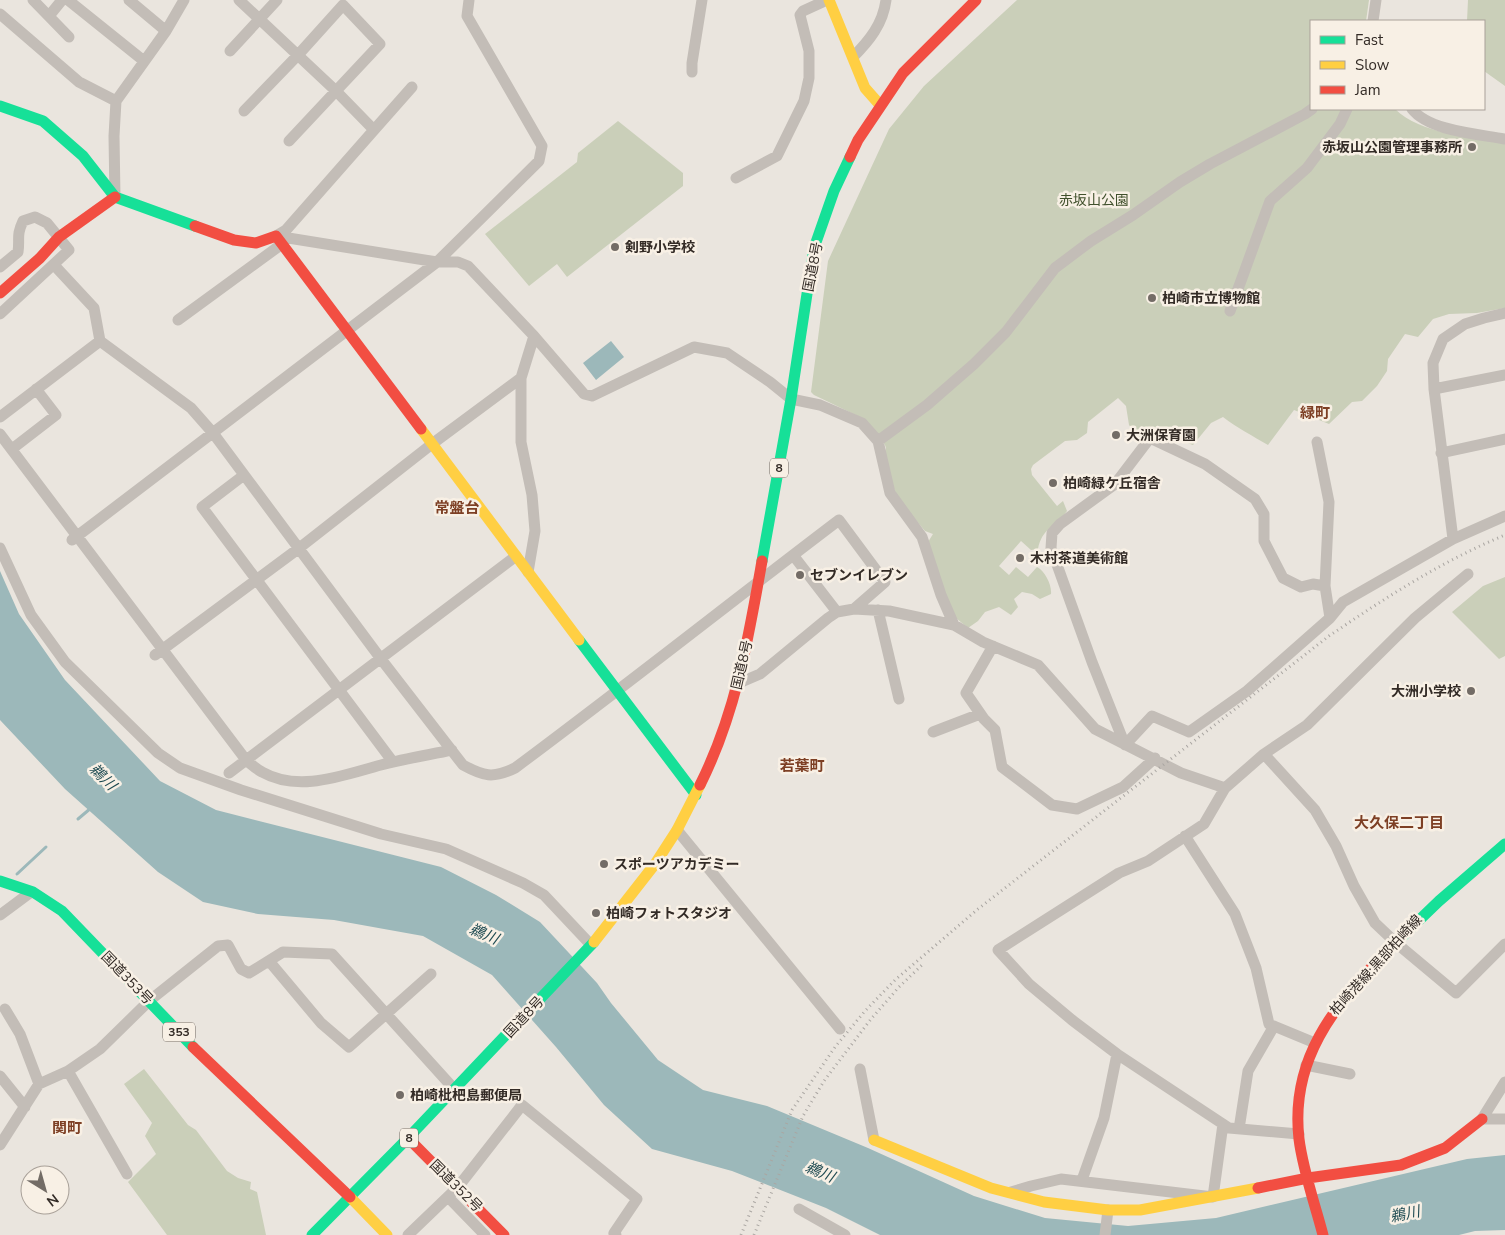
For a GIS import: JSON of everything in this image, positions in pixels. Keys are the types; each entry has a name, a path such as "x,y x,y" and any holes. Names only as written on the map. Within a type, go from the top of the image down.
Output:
{"main road":[{"path":"828,0 865,88 880,105"},
{"name":"国道8号","path":"312,1235 503,1039 590,945 625,904 655,864 677,830 696,795 726,725 739,683 760,580 791,399 814,248 834,191 858,140 903,73 976,0"},
{"path":"0,106 43,121 83,156 115,197 234,240 256,243 279,240 696,795"},
{"path":"0,293 40,258 59,237 115,197"},
{"name":"柏崎港線;黒部柏崎線","path":"1324,1235 1309,1182 1299,1134 1301,1083 1315,1043 1328,1018 1344,996 1395,942 1420,916 1505,844"},
{"name":"国道353号","path":"0,881 31,892 47,900 62,911 214,1067 387,1235"},
{"path":"874,1140 991,1188 1044,1202 1107,1213 1140,1210 1401,1165 1445,1148 1482,1119"},
{"name":"国道352号","path":"408,1138 501,1232"}],"street":[{"path":"33,0 69,37"},
{"path":"49,16 62,0"},
{"path":"68,0 144,61"},
{"path":"128,0 166,31"},
{"path":"115,197 114,136 116,101 166,31 184,0"},
{"path":"239,0 336,91 374,130"},
{"path":"230,51 277,0"},
{"path":"75,538 437,262 538,161 542,146 467,16 469,0"},
{"path":"692,72 702,0"},
{"path":"736,178 777,156 804,101 809,78 809,51 800,15 803,11 828,0"},
{"path":"852,57 870,39 884,13 886,0"},
{"path":"1373,20 1376,0"},
{"path":"244,111 343,5 380,44 289,142"},
{"path":"0,14 78,82 116,101"},
{"path":"178,320 279,240 412,87"},
{"path":"878,440 926,405 974,364 1006,332 1055,268 1091,241 1134,215 1187,178 1311,110"},
{"path":"1230,311 1270,201 1307,168 1340,124 1347,110"},
{"path":"1413,110 1431,123 1505,140"},
{"path":"0,267 18,252 17,233 22,221 35,218 47,223 69,250 0,314"},
{"path":"279,240 437,262 458,262 468,266 534,336 584,394 592,396 694,347 727,353 770,382 791,399 820,405 862,423 878,440 890,493 922,537 941,595 954,625"},
{"path":"54,265 94,308 100,341 191,408 213,433 381,659 463,764 479,774 502,775 515,768 619,691 839,520 885,582 854,609"},
{"path":"1453,539 1441,453 1433,363 1443,340 1465,324 1505,313"},
{"path":"528,572 535,531 532,495 521,442 521,378 534,336"},
{"path":"0,417 100,341"},
{"path":"1434,389 1505,375"},
{"path":"159,652 298,549 432,444 521,378"},
{"path":"12,449 56,415 36,389"},
{"path":"0,434 159,652 246,760 262,772 277,778 299,782 317,782 393,762 452,750"},
{"path":"1125,745 1092,662 1051,548 1052,533 1060,524 1115,484 1150,438 1205,464 1255,499 1264,514 1264,541 1284,578 1301,587 1312,584 1325,586"},
{"path":"1441,453 1505,439"},
{"path":"1317,442 1329,502 1325,586 1330,618"},
{"path":"244,475 202,507 393,762"},
{"path":"1125,745 1152,716 1189,732 1247,691 1330,618 1343,602 1453,539 1505,516"},
{"path":"0,548 31,614 65,662 158,753 180,768 241,790 381,834 446,849 523,883 544,895 590,945"},
{"path":"793,555 837,612"},
{"path":"229,773 516,556"},
{"path":"1299,1134 1229,1128 1117,1054 1072,1020 1029,984 998,950 1119,873 1148,861 1204,824 1225,788 1264,754 1307,725 1416,618 1468,574"},
{"path":"739,683 760,674 837,612 854,609 889,611 954,625 992,646 1038,665 1094,729 1155,758 1181,773 1225,788"},
{"path":"878,610 899,699"},
{"path":"992,646 966,693 980,714 995,730 1002,767 1052,805 1077,809 1123,787 1155,758"},
{"path":"934,732 980,714"},
{"path":"1264,754 1315,810 1336,846 1354,886 1375,923 1456,993 1505,944"},
{"path":"677,830 840,1029"},
{"path":"1185,836 1235,914 1256,968 1269,1024 1315,1043"},
{"path":"0,915 31,892"},
{"path":"0,1145 4,1131 25,1107 39,1084 68,1071 100,1049 149,1001 218,946 228,945 241,970 248,973 283,952 332,954 454,1090"},
{"path":"269,960 321,1023 349,1047 431,974"},
{"path":"5,1009 20,1034 39,1084"},
{"path":"1239,1129 1248,1071 1274,1026"},
{"path":"1082,1180 1104,1118 1117,1054"},
{"path":"1306,1065 1350,1074"},
{"path":"860,1069 874,1140"},
{"path":"68,1071 127,1174"},
{"path":"0,1076 25,1107"},
{"path":"1482,1119 1505,1082"},
{"path":"408,1235 458,1187 522,1105 637,1199 614,1233 616,1235"},
{"path":"1482,1119 1505,1119"},
{"path":"1009,1193 1062,1179 1213,1197 1223,1124"},
{"path":"448,1197 485,1235"},
{"path":"799,1209 845,1235"},
{"path":"1105,1235 1107,1213"}],"green space":[{"name":"赤坂山公園","path":"1017,0 1369,0 1366,20 1310,20 1310,110 1396,110 1418,124 1432,129 1462,136 1505,142 1505,308 1477,313 1449,314 1433,319 1418,337 1405,334 1388,359 1387,371 1377,386 1362,401 1352,402 1329,424 1294,410 1268,445 1223,417 1211,423 1193,445 1159,433 1158,435 1140,439 1129,425 1126,406 1118,398 1088,422 1087,433 1077,440 1065,441 1033,465 1031,469 1032,475 1057,506 1063,501 1067,511 1046,532 1038,549 1031,550 1021,541 999,566 1009,575 1016,567 1028,577 1037,567 1047,579 1051,594 1040,599 1032,594 1022,592 1014,599 1018,607 1011,615 999,607 985,612 978,621 968,628 956,618 946,605 928,542 933,534 925,531 899,500 882,462 886,448 885,445 864,419 811,392 828,261 889,129 924,86"},
{"path":"1468,0 1505,0 1505,86 1485,72 1485,20 1467,20"},
{"path":"618,121 683,173 683,186 567,277 557,264 529,286 485,234 577,162 578,153"},
{"path":"1505,577 1505,656 1499,659 1452,612 1483,586"},
{"path":"144,1069 188,1125 196,1130 227,1171 238,1178 251,1182 250,1189 257,1192 266,1235 167,1235 128,1182 156,1154 145,1136 152,1123 124,1084"}],"water":[{"path":"611,341 624,357 596,380 583,363"},
{"name":"鵜川","path":"0,571 19,614 65,680 160,781 216,810 441,867 496,895 540,922 597,983 658,1060 703,1090 767,1106 868,1148 974,1196 1045,1218 1128,1226 1216,1218 1467,1159 1505,1155 1505,1230 1475,1231 1459,1235 880,1235 826,1208 732,1171 652,1149 604,1105 492,975 423,936 334,920 258,914 203,902 158,872 65,789 0,720"}],"waterway":[{"path":"78,819 91,808"},
{"path":"17,874 46,847"}],"railway":[{"path":"741,1235 792,1110 835,1047 865,1011 895,980 978,909 1329,636 1436,568 1505,535"},
{"path":"754,1235 803,1116 824,1081 871,1019 899,987 922,965"}],"traffic: fast":[{"path":"0,106 43,121 83,156 115,197 195,226"},
{"path":"762,561 791,399 814,248 834,191 850,157"},
{"path":"579,640 696,795"},
{"path":"1385,953 1439,901 1505,844"},
{"path":"0,881 33,892 62,911 193,1047"},
{"path":"312,1235 408,1138 594,942"}],"traffic: slow":[{"path":"829,0 865,88 880,105"},
{"path":"421,429 579,640"},
{"path":"594,942 655,864 677,830 700,785"},
{"path":"874,1140 991,1188 1044,1202 1108,1210 1140,1210 1258,1188"},
{"path":"350,1197 387,1235"}],"traffic: jam":[{"path":"850,157 858,140 903,73 976,0"},
{"path":"0,293 40,258 59,237 115,197"},
{"path":"195,226 234,240 256,243 276,236 421,429"},
{"path":"700,785 723,731 732,703 746,648 762,561"},
{"path":"1323,1235 1306,1175 1299,1139 1298,1111 1301,1084 1319,1037 1333,1015 1348,994 1385,953"},
{"path":"193,1047 350,1197"},
{"path":"1258,1188 1308,1178 1401,1165 1445,1148 1482,1119"},
{"path":"408,1138 504,1235"}],"place":[{"name":"赤坂山公園管理事務所","path":"1472,147"},
{"name":"剣野小学校","path":"615,247"},
{"name":"柏崎市立博物館","path":"1152,298"},
{"name":"大洲保育園","path":"1116,435"},
{"name":"柏崎緑ケ丘宿舎","path":"1053,483"},
{"name":"木村茶道美術館","path":"1020,558"},
{"name":"セブンイレブン","path":"800,575"},
{"name":"大洲小学校","path":"1471,691"},
{"name":"スポーツアカデミー","path":"604,864"},
{"name":"柏崎フォトスタジオ","path":"596,913"},
{"name":"柏崎枇杷島郵便局","path":"400,1095"}],"district":[{"name":"緑町","path":"1315,413"},
{"name":"常盤台","path":"457,508"},
{"name":"若葉町","path":"802,766"},
{"name":"大久保二丁目","path":"1399,823"},
{"name":"関町","path":"67,1128"}]}
